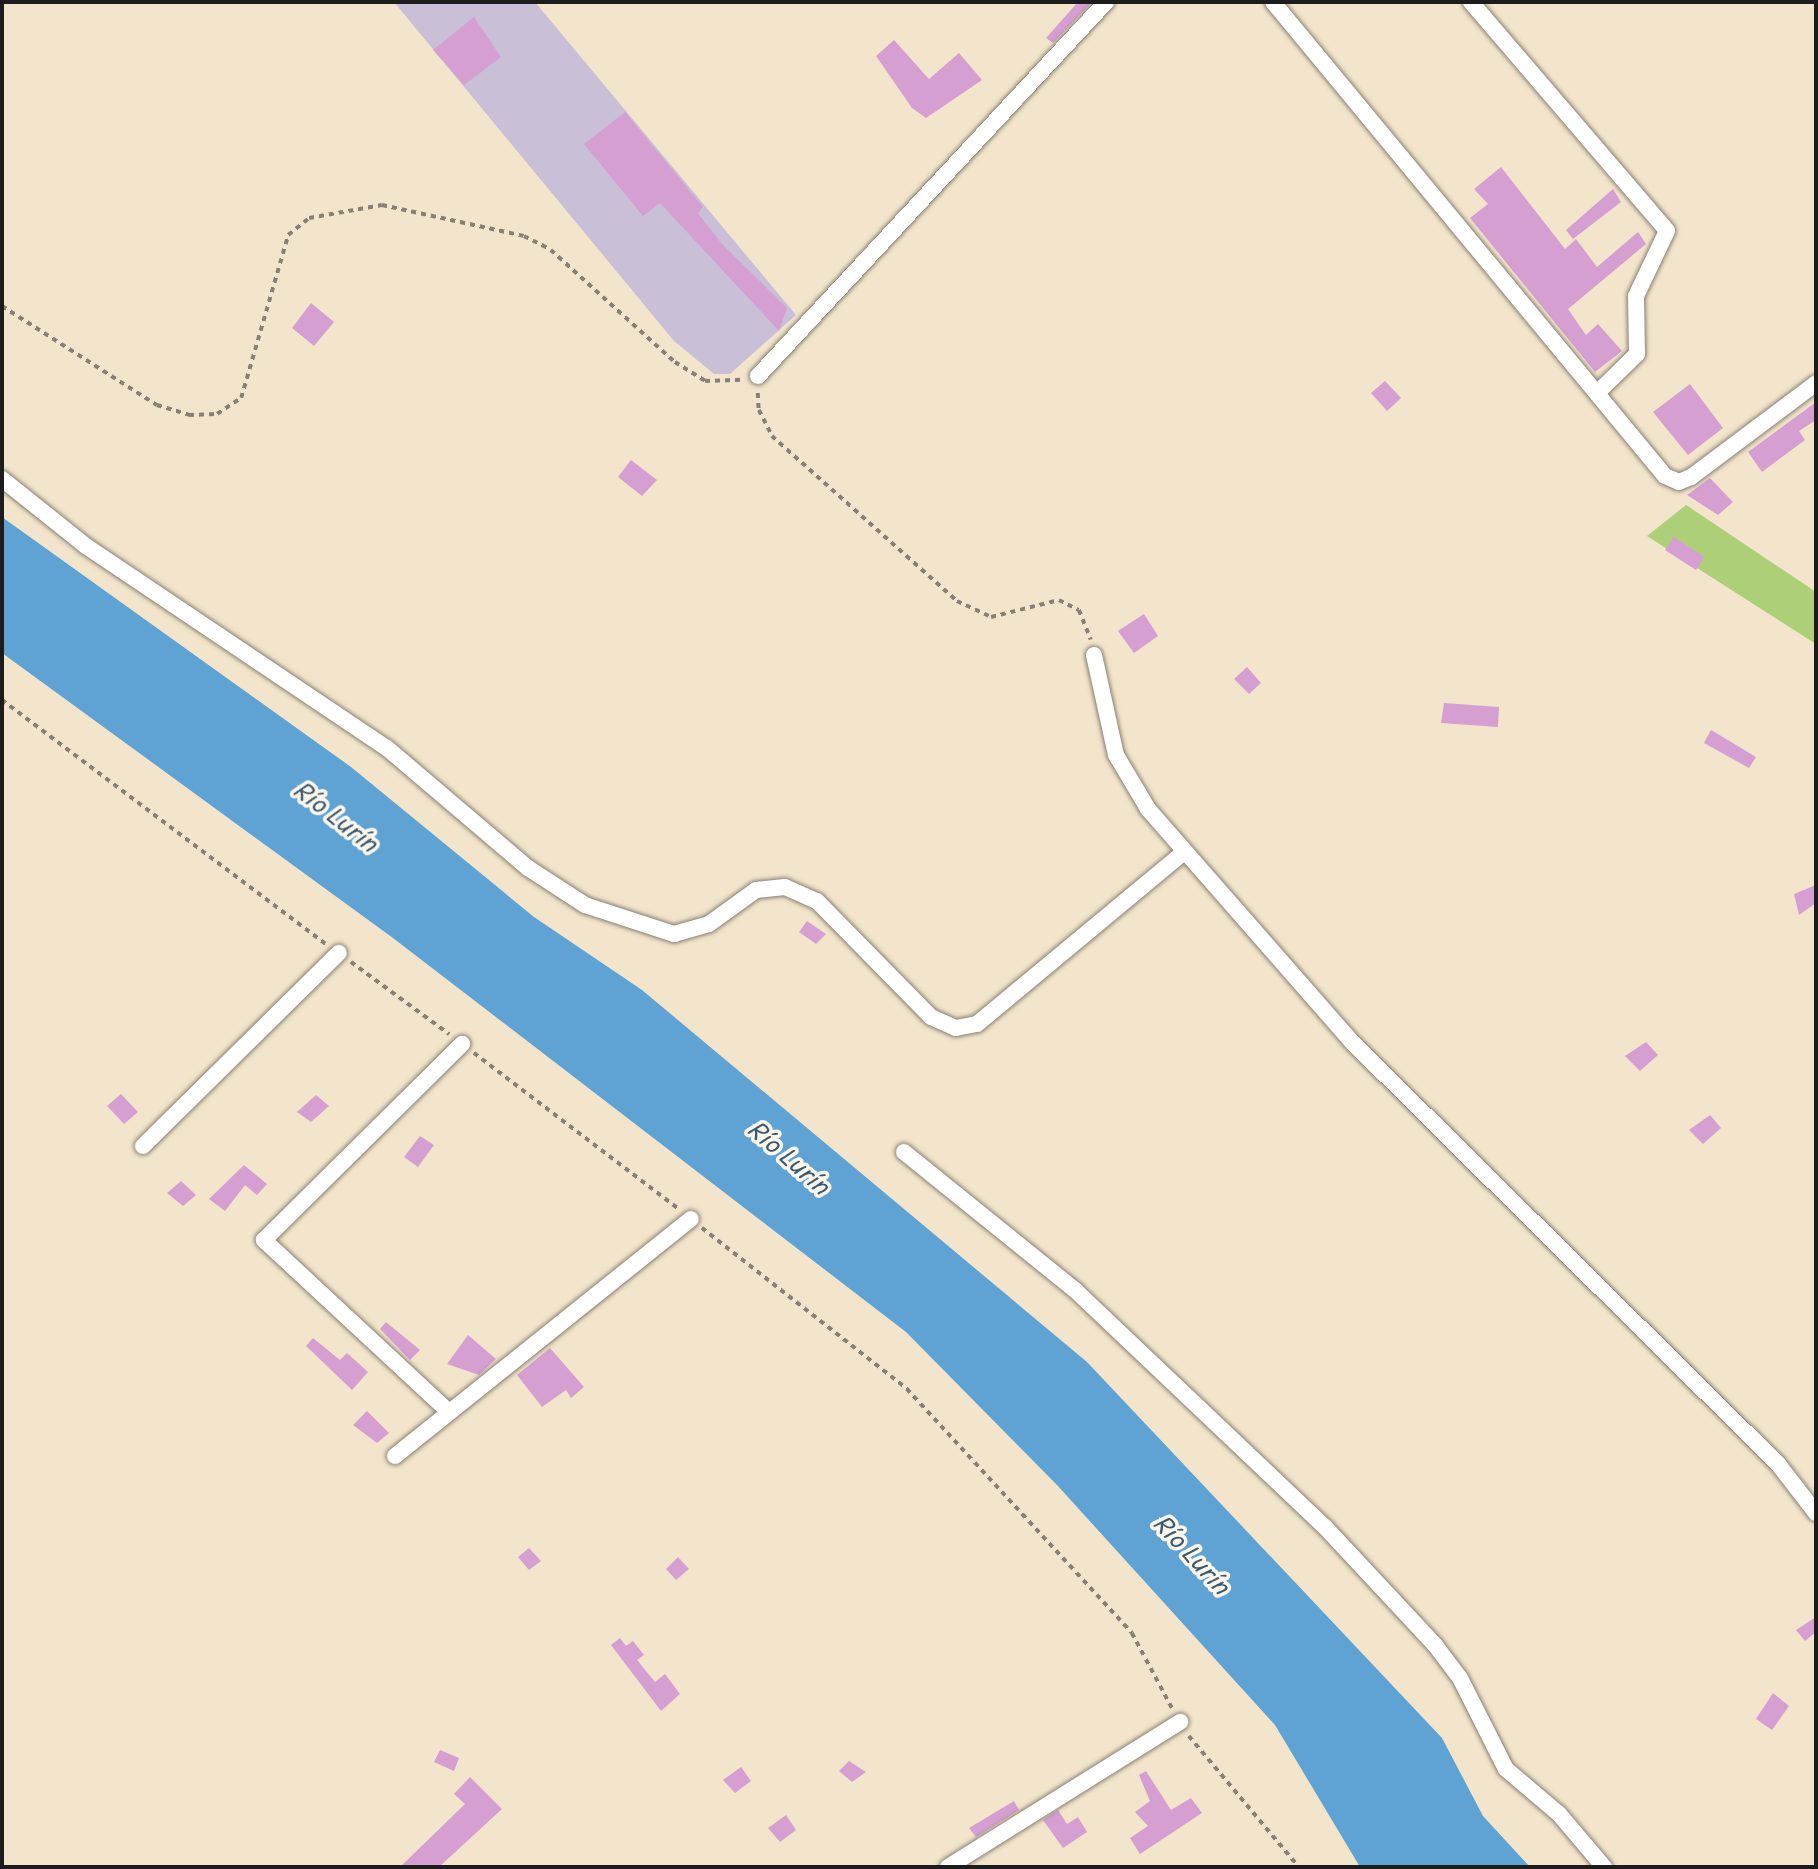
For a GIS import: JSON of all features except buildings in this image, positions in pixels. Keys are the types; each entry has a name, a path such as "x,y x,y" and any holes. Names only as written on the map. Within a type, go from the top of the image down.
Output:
{"street":[{"path":"758,376 1107,2"},
{"path":"1273,2 1665,476 1679,482 1816,383"},
{"path":"1471,2 1667,231 1636,296 1637,354 1597,393"},
{"path":"2,479 86,545 387,748 527,868 585,905 674,934 709,924 756,890 785,887 817,901 932,1017 956,1028 978,1024 1184,852"},
{"path":"1094,655 1124,774 1184,852 1352,1042 1779,1464 1816,1513"},
{"path":"143,1146 338,953"},
{"path":"449,1412 264,1240 462,1044"},
{"path":"904,1152 1074,1290 1289,1490 1435,1645 1460,1678 1506,1769 1559,1814 1604,1867"},
{"path":"395,1457 691,1219"},
{"path":"948,1867 1180,1723"}],"path":[{"path":"2,306 157,405 189,415 217,414 241,398 288,235 309,218 382,205 524,236 551,250 631,325 705,381 725,384 758,376 759,410 772,436 957,601 991,617 1059,600 1079,610 1094,655"},
{"path":"2,700 462,1044 907,1389 1132,1633 1180,1723 1299,1867"}],"shaded area":[{"path":"394,2 535,2 796,315 730,374 714,374 674,341"}],"green space":[{"path":"1686,505 1816,592 1816,644 1647,536"}],"water":[{"name":"Río Lurín","path":"2,517 351,767 534,917 642,990 1087,1362 1442,1738 1483,1816 1530,1867 1360,1867 1275,1725 1057,1485 906,1332 393,938 2,653"}]}
